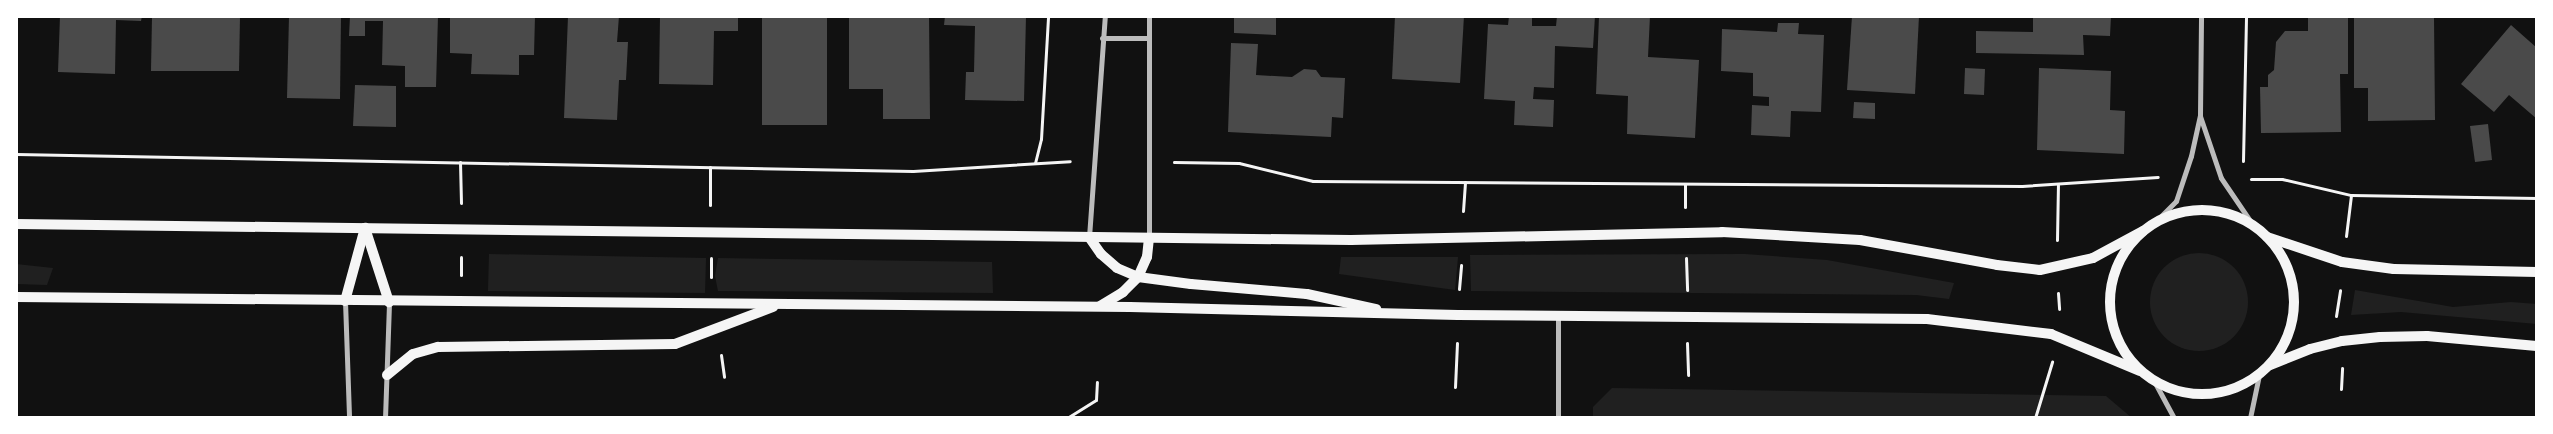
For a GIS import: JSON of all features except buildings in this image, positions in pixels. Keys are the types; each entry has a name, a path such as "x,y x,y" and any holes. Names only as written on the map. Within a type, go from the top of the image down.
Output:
{"main road":[{"path":"16,224 1351,240 1686,232 1860,240 1997,266 2040,270 2093,258 2176,213 2202,210 2229,214 2253,225 2266,236 2284,259 2292,286 2293,314 2286,341 2270,365 2259,375 2235,389 2208,394 2180,392 2154,381 2140,371 2060,337 1927,319 1558,314 1458,315 1130,307 1092,309 16,296"},
{"path":"345,301 364,228"},
{"path":"364,228 389,302"},
{"path":"2140,371 2121,346 2111,316 2111,293 2123,255 2143,231"},
{"path":"2266,236 2342,262 2386,268 2537,272"},
{"path":"1089,237 1101,254 1117,268 1138,277 1190,284 1307,294 1402,314"},
{"path":"1092,309 1110,302 1138,277 1147,258 1149,239"},
{"path":"387,375 413,354 438,347 675,344 779,305"},
{"path":"2270,365 2318,347 2380,337 2427,336 2537,346"}],"street":[{"path":"1089,237 1105,16"},
{"path":"1149,16 1149,239"},
{"path":"2152,225 2176,201 2186,175 2200,115 2201,16"},
{"path":"1102,38 1149,38"},
{"path":"2200,115 2220,178 2253,225"},
{"path":"345,301 349,418"},
{"path":"385,418 389,302"},
{"path":"1558,314 1558,418"},
{"path":"2250,418 2259,375"},
{"path":"2154,381 2174,418"}],"path":[{"path":"1035,163 1041,138 1048,16"},
{"path":"2242,180 2246,16"},
{"path":"16,154 912,171 1094,160"},
{"path":"1149,161 1239,163 1313,181 2058,185 2186,175"},
{"path":"459,302 460,162"},
{"path":"710,167 715,304"},
{"path":"2220,178 2242,180 2282,179 2351,195 2537,198"},
{"path":"1455,387 1465,182"},
{"path":"1685,184 1688,375"},
{"path":"2035,418 2060,337 2057,266 2058,185"},
{"path":"718,328 724,377"},
{"path":"1067,418 1096,400 1097,382"}],"shaded area":[{"path":"2199,253 2218,257 2234,267 2244,283 2248,302 2244,321 2234,337 2218,347 2199,351 2180,347 2164,337 2154,321 2150,302 2154,283 2164,267 2180,257"},
{"path":"489,254 706,258 705,293 488,291"},
{"path":"1745,254 1827,260 1954,283 1949,299 1916,295 1471,291 1470,255"},
{"path":"1341,257 1458,257 1455,290 1339,274"},
{"path":"718,258 992,262 993,293 718,291 715,276"},
{"path":"16,264 53,268 47,285 16,284"},
{"path":"2355,290 2453,307 2511,302 2537,304 2537,324 2401,312 2351,315"},
{"path":"1612,388 2106,396 2132,418 1593,418 1593,407"}]}
